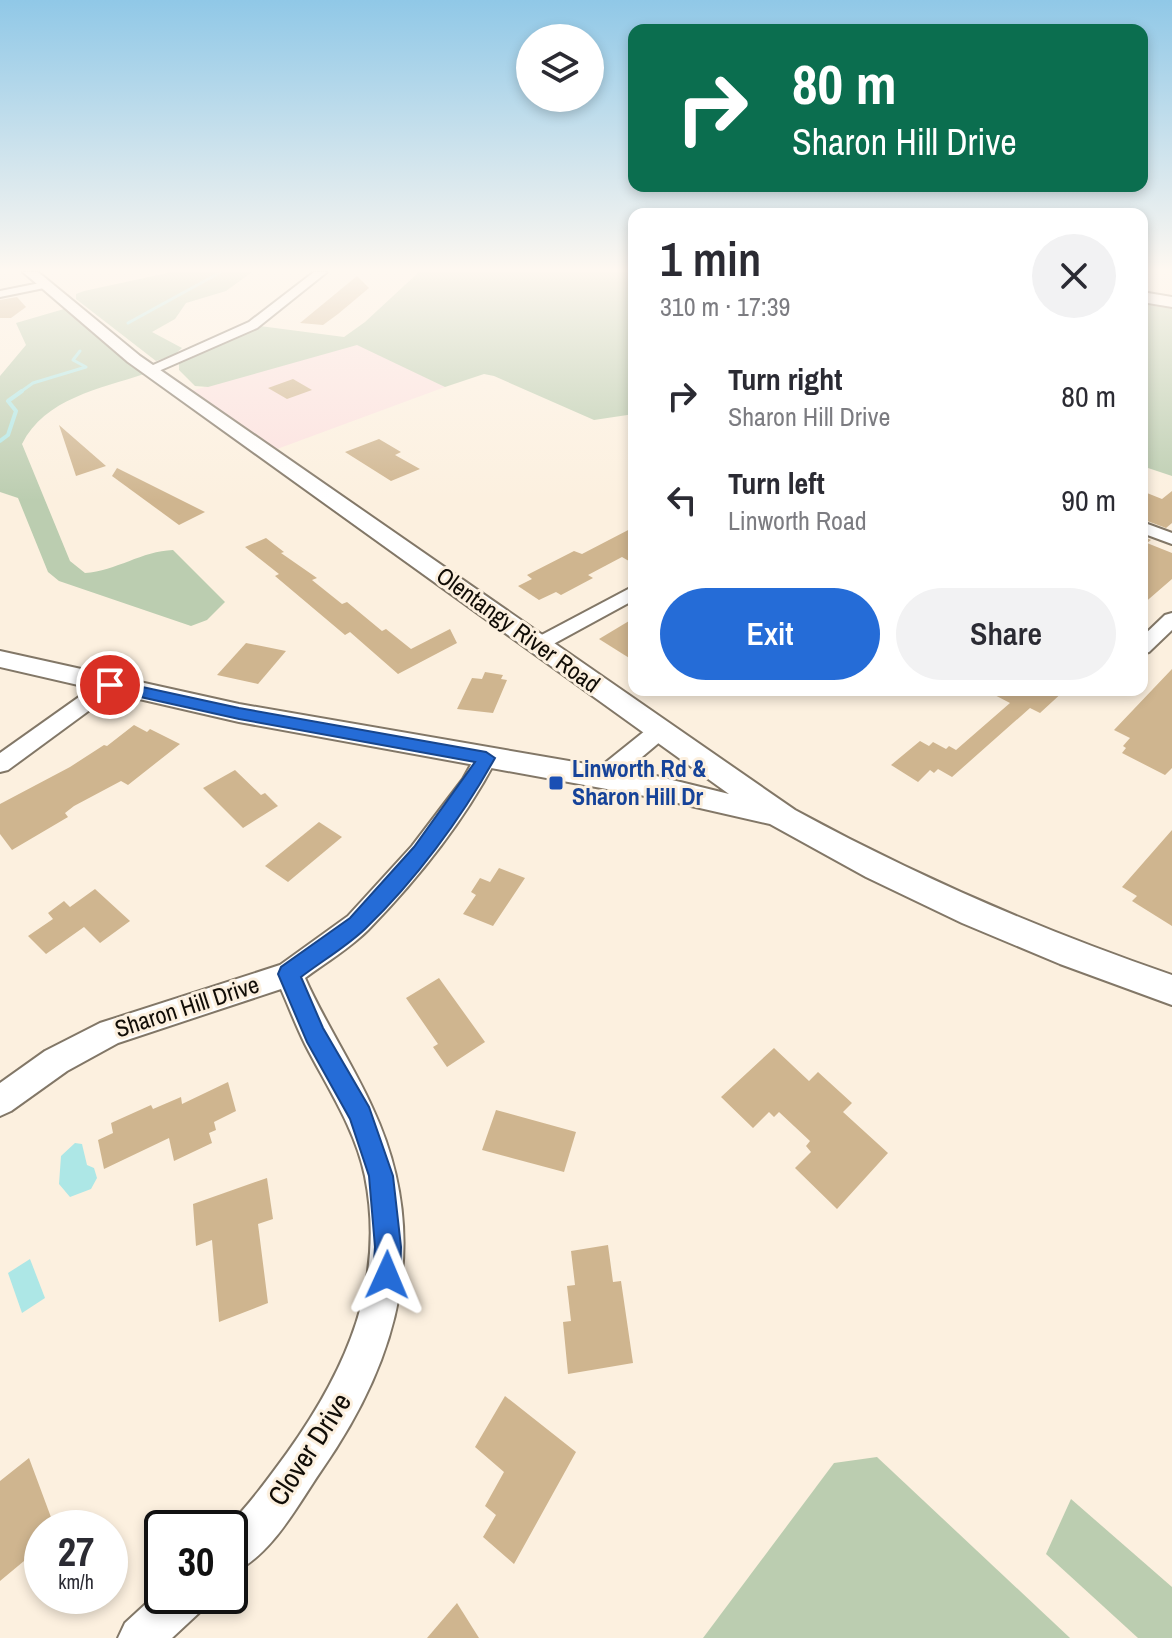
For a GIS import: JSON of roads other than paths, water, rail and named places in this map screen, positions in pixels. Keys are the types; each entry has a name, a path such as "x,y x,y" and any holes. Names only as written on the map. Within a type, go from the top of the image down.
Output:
{"main road":[{"name":"Olentangy River Road","path":"123,348 784,818 872,866 1095,964 1172,990"},
{"path":"0,659 239,713 603,777 784,818"}],"street":[{"path":"149,370 199,348"},
{"path":"1148,529 1172,539"},
{"path":"539,644 628,595"},
{"path":"1148,642 1172,619"},
{"path":"0,764 110,685"},
{"path":"603,777 659,731"},
{"name":"Sharon Hill Drive","path":"0,1101 56,1061 110,1032 289,974 357,924 421,853 472,784 486,758"},
{"name":"Clover Drive","path":"248,1535 262,1521 329,1427 358,1370 378,1314 387,1275 388,1247 381,1176 360,1115 315,1034 289,974"},
{"path":"140,1638 166,1614"}],"water":[{"path":"75,1143 82,1144 87,1165 94,1168 97,1178 91,1189 70,1197 59,1184 61,1156"},
{"path":"30,1259 45,1298 22,1313 8,1273"}],"waterway":[{"path":"19,393 33,383 86,367 73,360 80,351"},
{"path":"0,441 8,435 16,411 8,401 22,391"}],"place":[{"name":"Linworth Rd & Sharon Hill Dr","path":"556,783"}]}
